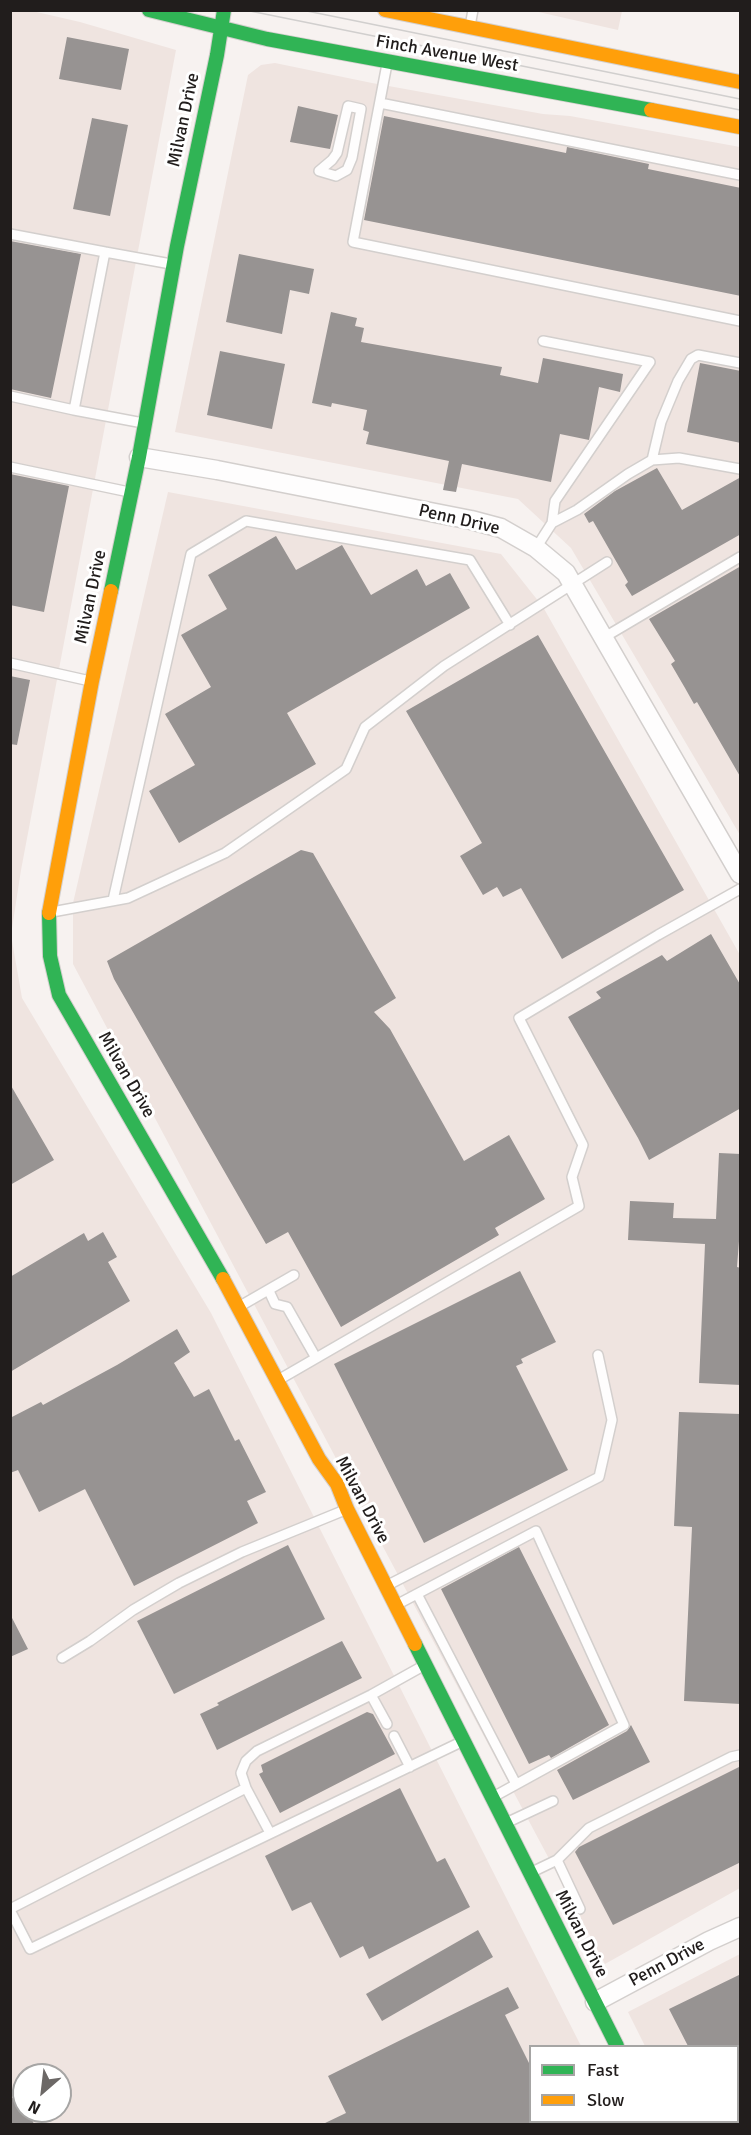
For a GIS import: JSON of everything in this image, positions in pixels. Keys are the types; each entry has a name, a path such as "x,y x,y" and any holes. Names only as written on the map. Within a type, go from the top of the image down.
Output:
{"street":[{"name":"Finch Avenue West","path":"149,10 267,39 741,126"},
{"name":"Milvan Drive","path":"224,10 49,912 50,956 59,995 238,1307 320,1459 337,1484 347,1509 425,1665 454,1692 464,1741 616,2045"},
{"name":"Finch Avenue West","path":"385,10 741,82"},
{"name":"Penn Drive","path":"139,457 471,520 501,528 536,548 566,573 741,874"},
{"name":"Penn Drive","path":"595,2002 709,1941 741,1927"}],"lane":[{"path":"469,28 473,10"},
{"path":"387,61 353,242 741,321"},
{"path":"380,103 741,175"},
{"path":"348,106 361,109 352,159 347,170 336,176 319,171 337,153 348,106"},
{"path":"10,234 173,265"},
{"path":"74,410 105,252"},
{"path":"536,548 552,523 555,501 650,362 543,341"},
{"path":"652,460 661,422 678,381 691,359 698,355 741,363"},
{"path":"10,396 144,424"},
{"path":"552,523 577,510 652,460 679,458 741,469"},
{"path":"10,467 131,493"},
{"path":"113,900 191,554 246,521 470,560 510,625"},
{"path":"603,638 741,557"},
{"path":"49,912 129,898 225,853 346,769 364,727 444,666 607,562"},
{"path":"10,663 92,681"},
{"path":"278,1380 579,1206 572,1177 584,1145 519,1018 658,935 741,889"},
{"path":"238,1307 294,1275"},
{"path":"268,1291 275,1304 287,1307 316,1358"},
{"path":"386,1586 599,1477 612,1420 598,1354"},
{"path":"62,1658 133,1610 179,1583 242,1552 347,1509"},
{"path":"396,1605 536,1531 624,1725 492,1798"},
{"path":"417,1594 454,1692 516,1784"},
{"path":"270,1833 246,1788 241,1773 246,1761 257,1751 371,1695 425,1665"},
{"path":"371,1695 387,1724"},
{"path":"394,1736 410,1767"},
{"path":"246,1788 10,1910 30,1949 464,1741"},
{"path":"530,1873 557,1860 589,1828 731,1757 741,1755"},
{"path":"505,1823 553,1801"},
{"path":"557,1860 580,1909"}],"shaded area":[{"path":"28,10 80,22 176,50 21,870 11,935 22,998 211,1313 580,2045 529,2045 529,2123 620,2124 11,2124 10,11"},
{"path":"622,10 618,30 534,11"},
{"path":"275,63 543,114 570,116 740,147 740,835 571,548 518,499 175,432 248,75 261,65"},
{"path":"168,492 501,554 543,607 740,955 740,1888 605,1964 73,964 73,903"},
{"path":"740,1954 740,2124 684,2123 739,2123 739,2045 644,2045 628,2012"}],"building":[{"path":"67,37 129,49 121,90 59,79"},
{"path":"298,106 338,115 330,149 290,142"},
{"path":"384,116 566,153 567,147 649,164 648,169 741,188 741,296 364,220"},
{"path":"92,118 128,125 110,216 73,209"},
{"path":"10,241 81,254 51,398 10,389"},
{"path":"239,254 314,269 309,294 290,290 282,334 226,322"},
{"path":"331,312 357,318 355,326 364,328 361,342 502,367 500,375 538,383 543,358 623,374 620,392 599,387 589,440 560,434 551,482 462,464 456,492 443,490 449,461 366,444 369,432 363,430 367,410 332,403 331,407 312,403"},
{"path":"220,351 285,364 272,429 207,415"},
{"path":"700,363 741,371 741,443 687,432"},
{"path":"657,468 682,510 741,477 741,534 632,596 625,585 628,582 593,521 589,523 584,514 615,491"},
{"path":"10,474 69,486 44,612 10,605"},
{"path":"276,536 296,570 342,545 371,595 417,569 426,586 450,573 470,608 287,713 316,764 179,843 149,791 195,765 165,714 211,687 181,635 227,609 208,575"},
{"path":"741,566 741,778 697,702 694,704 671,664 675,661 649,619"},
{"path":"538,635 684,890 562,959 521,888 503,897 497,887 483,895 460,856 482,843 406,711"},
{"path":"10,676 30,680 17,745 10,744"},
{"path":"301,850 313,853 396,998 374,1012 390,1029 464,1161 509,1135 545,1199 495,1228 499,1235 341,1327 288,1232 266,1244 114,979 107,961"},
{"path":"711,934 741,986 741,1108 649,1160 568,1017 601,998 596,992 662,955 667,961"},
{"path":"10,1084 54,1160 10,1185"},
{"path":"719,1153 741,1154 741,1215 737,1267 741,1268 741,1385 699,1383 705,1244 628,1240 630,1201 674,1203 673,1218 716,1219"},
{"path":"103,1232 117,1257 108,1262 130,1301 10,1372 10,1277 84,1233 88,1241"},
{"path":"520,1271 556,1342 521,1359 523,1363 516,1366 568,1470 424,1543 334,1364"},
{"path":"177,1329 190,1352 174,1363 194,1397 209,1389 235,1441 239,1439 266,1492 247,1501 258,1523 134,1586 85,1489 39,1512 18,1470 10,1473 10,1418 41,1402 43,1405"},
{"path":"679,1412 741,1414 741,1704 684,1701 692,1527 674,1526"},
{"path":"288,1545 325,1619 174,1694 137,1621"},
{"path":"519,1547 609,1725 551,1758 549,1755 529,1764 441,1589"},
{"path":"10,1614 28,1649 10,1657"},
{"path":"342,1641 362,1678 217,1750 200,1714 219,1705 217,1703"},
{"path":"367,1712 373,1714 395,1754 280,1813 259,1774 263,1772 261,1765"},
{"path":"631,1725 650,1762 573,1800 557,1770 627,1731"},
{"path":"741,1766 741,1862 613,1925 575,1852 579,1847"},
{"path":"400,1788 437,1862 445,1858 470,1907 369,1959 363,1946 340,1958 311,1902 292,1911 265,1856"},
{"path":"478,1930 493,1957 382,2021 366,1994"},
{"path":"741,1974 741,2046 687,2045 669,2009"},
{"path":"508,1987 519,2008 505,2015 529,2063 529,2123 531,2124 323,2124 346,2113 328,2076"},
{"path":"12,2098 12,2123 34,2124 10,2124 10,2099"}],"tram line":[{"path":"245,10 740,110"},
{"path":"302,10 740,99"}],"traffic: fast":[{"path":"149,10 267,39 651,110"},
{"path":"111,591 139,457 177,246 217,55 224,10"},
{"path":"49,913 50,956 59,995 223,1279"},
{"path":"415,1644 616,2045"}],"traffic: slow":[{"path":"385,10 740,82"},
{"path":"651,110 740,127"},
{"path":"49,913 111,591"},
{"path":"223,1279 319,1459 337,1484 347,1509 415,1644"}]}
